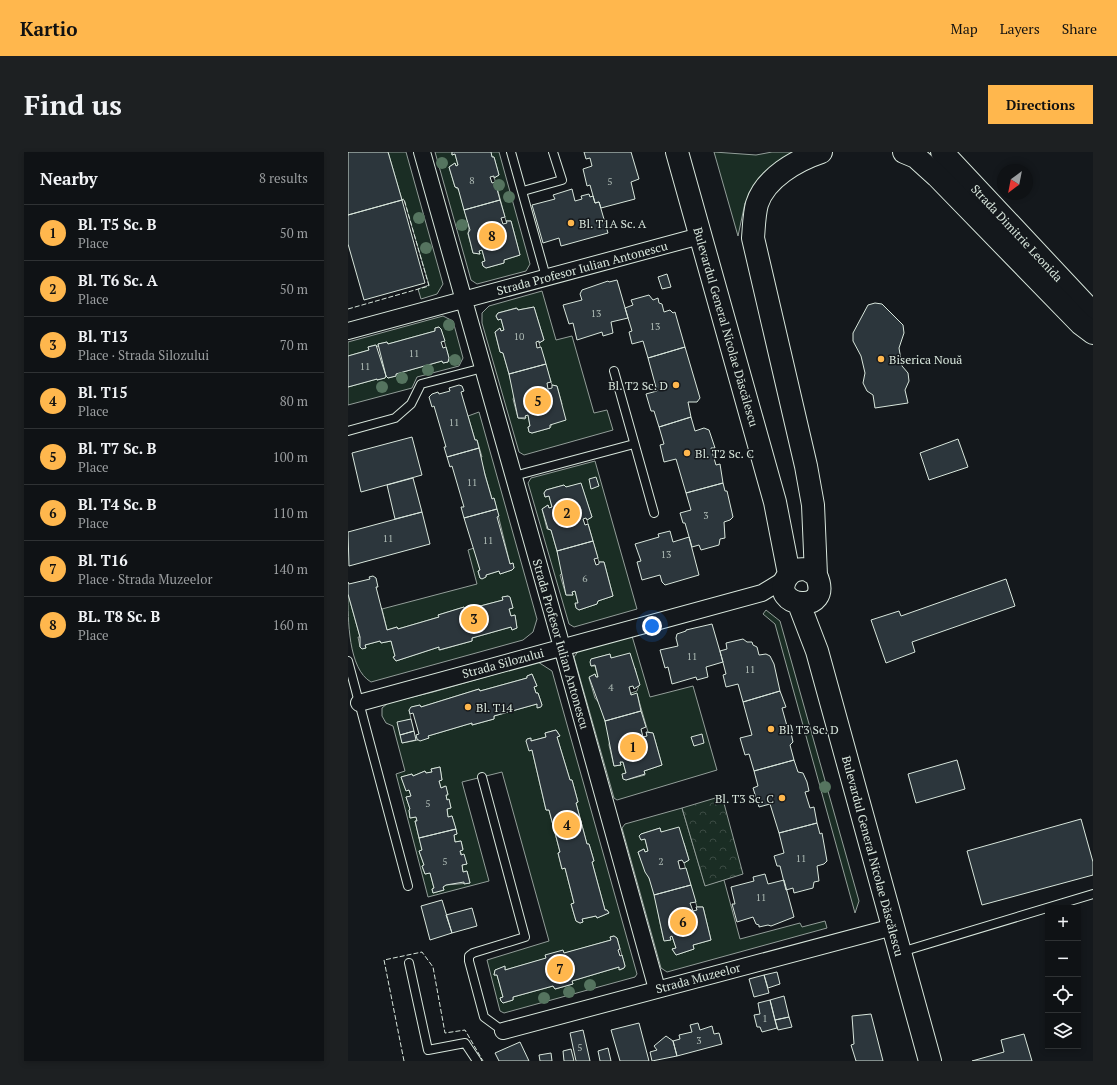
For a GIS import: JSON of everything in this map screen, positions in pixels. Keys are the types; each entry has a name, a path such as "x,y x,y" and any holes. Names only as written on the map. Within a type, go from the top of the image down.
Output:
{"main road":[{"name":"Bulevardul General Nicolae Dăscălescu","path":"677,152 775,502 799,574 785,591 802,601 930,1061"},
{"path":"802,601 819,592 820,583 799,574 813,505 806,466 753,238 758,203 768,185 784,171 806,157 821,152"},
{"path":"904,152 916,158 937,176 1081,324 1093,333"},
{"name":"Strada Dimitrie Leonida","path":"942,152 1093,313"}],"street":[{"name":"Strada Profesor Iulian Antonescu","path":"422,152 657,989"},
{"name":"Strada Profesor Iulian Antonescu","path":"348,331 700,236"},
{"name":"Strada Silozului","path":"359,703 762,593 799,574"},
{"path":"762,593 802,601"},
{"name":"Strada Muzeelor","path":"502,1031 893,927"}],"lane":[{"path":"511,152 546,277"},
{"path":"523,191 562,180 553,152"},
{"path":"348,431 395,418 411,404 421,384 483,368"},
{"path":"614,371 654,513"},
{"path":"514,476 634,444"},
{"path":"348,661 408,886"},
{"path":"482,777 525,937 472,953 469,956 484,1017 502,1031"},
{"path":"900,952 1093,894"},
{"path":"409,963 428,1050 465,1043 477,1061"}],"green space":[{"path":"388,152 406,152 443,284 437,294 421,299 418,289 429,285"},
{"path":"435,152 452,152 452,155 455,154 458,165 456,166 455,163 449,167 455,187 459,190 469,228 468,234 473,253 480,254 479,251 482,250 485,261 482,262 483,266 486,268 504,263 504,260 520,255 511,221 506,221 494,178 499,175 491,152 499,152 530,264 526,271 477,284 471,280"},
{"path":"714,152 756,155 772,152 795,152 755,188 745,203 738,236"},
{"path":"542,291 556,340 572,336 594,413 607,410 613,430 524,455 519,452 482,323 482,313 489,306","holes":["534,307 544,340 539,343 552,385 557,386 562,404 550,428 532,433 529,432 528,427 530,426 528,415 525,416 525,419 518,418 513,399 515,395 503,353 500,352 495,332 500,328 501,331 504,330 501,319 498,320 496,316 498,313 516,308 518,310"]},
{"path":"443,316 453,321 463,358 459,366 417,377 412,388 348,405 348,387 385,378 386,376 388,378 396,376 396,374 442,361 443,363 448,362 449,358 441,329 439,327 435,328 435,331 388,344 387,342 378,344 378,347 375,345 368,347 369,350 348,356 348,342"},
{"path":"479,412 537,619 533,632 523,640 371,682 363,676 354,655 349,629 348,594 360,637 358,637 360,647 366,648 365,645 380,641 381,643 391,641 395,656 393,657 396,661 439,647 440,650 472,641 472,638 511,627 512,630 517,628 515,615 511,616 509,609 513,608 508,596 503,597 503,600 465,610 464,607 438,615 439,617 398,629 397,627 387,630 382,609 477,584 468,550 474,548 480,570 478,571 480,578 499,571 500,574 514,568 513,563 510,564 494,498 492,499 480,457 482,457 468,416"},
{"path":"595,461 637,609 574,627 569,624 528,483 531,478","holes":["581,484 592,517 587,520 599,562 604,562 613,596 598,601 597,604 579,610 575,604 578,603 575,591 572,592 573,595 566,595 560,575 563,572 551,530 547,529 542,509 548,505 549,508 552,507 549,496 545,497 544,493 546,490 564,485 566,487"]},
{"path":"766,610 780,621 859,901 855,913 775,624 763,614"},
{"path":"632,636 650,697 693,686 717,770 617,800 614,798 574,657 579,650","holes":["610,654 611,658 635,668 639,685 637,691 631,693 631,695 637,694 648,732 653,733 662,765 644,771 645,775 626,780 624,779 626,773 623,762 620,762 621,765 614,766 609,745 610,738 600,704 595,698 589,678 595,674 596,677 598,677 595,666 591,666 592,659"]},
{"path":"538,662 552,671 637,974 635,977 504,1013 500,1011 487,960 549,941 502,772 462,782 489,881 428,897 396,774 405,771 393,726 386,723 382,716 382,708 388,703 433,692","holes":["532,674 537,686 534,687 536,693 538,693 542,705 538,708 537,704 494,716 494,719 472,725 472,723 428,736 429,738 402,743 404,721 411,719 409,710 412,707 420,705 421,707 479,689 480,691 527,678 527,676","556,730 560,736 557,737 570,780 572,780 578,802 576,803 587,844 589,844 594,861 592,862 605,910 609,913 597,918 596,916 582,919 583,922 580,923 576,921 571,904 574,903 565,868 562,869 558,853 560,852 549,810 546,810 532,750 526,741 530,738 531,741 546,737 545,733","440,767 442,780 439,781 441,788 445,786 448,794 446,795 447,800 449,800 451,808 447,809 448,817 452,816 457,834 454,835 455,842 461,841 463,849 460,851 467,864 462,865 463,872 467,871 470,883 446,885 443,887 444,890 433,893 432,889 434,888 430,873 425,874 422,866 424,865 419,851 422,850 415,821 417,821 416,817 410,818 410,809 406,797 411,796 409,790 406,790 401,777 412,774 413,776 425,771 426,773 432,772 431,769","614,936 617,938 625,966 624,968 620,970 619,967 572,981 573,984 555,989 553,986 513,997 513,1000 503,1003 501,1001 500,998 503,997 497,975 494,975 495,970 505,967 505,970 611,940 610,937"]},
{"path":"722,796 743,874 705,886 682,808"},
{"path":"682,808 705,885 724,880 740,939 800,923 802,927 825,921 827,928 667,972 661,968 622,828 625,824","holes":["660,828 661,832 684,843 689,860 684,863 697,907 703,907 711,940 693,945 694,949 676,955 672,949 676,948 672,936 670,937 670,940 664,940 653,888 638,852 644,849 645,852 648,851 645,839 641,840 641,834"]}],"building":[{"path":"348,152 388,152 402,200 348,215"},
{"path":"452,152 491,152 499,175 494,178 494,176 490,177 492,183 495,182 500,200 464,210 458,188 455,187 449,167 455,163 456,166 458,165 455,154 452,155"},
{"path":"584,152 631,152 639,179 631,182 635,199 601,208 599,202 595,203 590,185 587,186 583,169 592,166 590,158 586,159"},
{"name":"Bl. T1A Sc. A","path":"572,189 575,201 582,199 581,196 589,194 590,197 593,196 595,203 599,202 608,233 561,246 559,238 543,243 532,205 555,199 553,195"},
{"path":"402,200 425,283 364,300 348,244 348,215"},
{"path":"500,200 505,217 501,218 503,224 507,223 506,221 511,221 520,255 504,260 504,263 486,268 483,266 482,262 485,261 482,250 479,251 480,254 473,253 468,233 470,230 464,210"},
{"path":"667,274 671,287 662,289 658,277"},
{"path":"617,280 628,318 611,322 613,333 603,336 602,332 577,340 573,323 569,324 563,305 582,300 580,294 582,290 608,281"},
{"path":"649,295 653,300 658,298 659,303 662,304 664,312 670,310 673,313 675,312 685,347 648,358 643,341 632,344 629,332 632,331 625,308 633,305 631,300"},
{"path":"875,303 882,304 903,325 904,333 899,348 902,366 908,373 909,381 905,390 908,403 875,408 873,395 867,391 863,383 865,373 861,356 853,341 853,333 868,305"},
{"path":"534,307 544,340 539,343 539,341 536,342 537,348 541,347 546,364 509,374 503,353 500,352 495,332 500,328 501,331 504,330 501,319 498,320 496,316 498,313 517,308 518,310"},
{"path":"439,327 445,341 441,342 443,348 446,347 449,358 448,362 443,363 442,361 396,374 396,376 388,378 386,376 378,344 387,342 388,344 435,331 435,328"},
{"path":"376,345 386,376 385,378 348,387 348,356 369,350 368,347"},
{"name":"Bl. T2 Sc. D","path":"685,347 700,398 697,402 688,402 691,417 659,427 654,411 651,411 646,394 657,391 648,358"},
{"path":"546,364 551,382 547,383 548,389 552,388 552,385 557,386 566,420 550,425 550,428 532,433 529,432 528,427 530,426 528,415 525,416 526,418 518,418 509,374"},
{"path":"459,385 462,386 464,391 461,392 475,440 477,440 479,448 447,457 444,447 446,447 434,406 432,407 429,397 438,392 439,394 450,391 449,388"},
{"name":"Bl. T2 Sc. C","path":"691,417 695,431 704,428 709,430 715,448 711,448 716,465 720,464 723,483 686,493 676,459 664,462 660,445 664,444 659,427"},
{"path":"412,437 422,475 361,492 352,453"},
{"path":"958,439 968,467 929,480 920,453"},
{"path":"479,448 492,499 494,498 497,509 464,518 461,507 464,507 452,466 450,467 447,457"},
{"path":"596,477 599,486 591,489 589,479"},
{"path":"413,478 422,512 395,519 387,485"},
{"path":"581,483 592,517 587,520 586,518 583,519 585,525 588,524 593,541 557,551 551,530 548,529 542,509 548,505 549,508 552,507 549,496 545,497 544,493 546,490 564,485 566,487"},
{"path":"723,483 725,491 727,491 733,517 724,522 725,538 720,539 719,545 701,550 699,545 692,547 685,523 683,523 680,513 691,510 686,493"},
{"path":"497,509 499,516 497,517 510,564 513,563 514,568 500,574 499,571 486,575 486,577 482,579 480,578 478,571 480,570 464,518"},
{"path":"422,512 430,544 349,566 348,532"},
{"path":"670,531 673,542 689,537 699,575 665,585 662,582 660,575 642,580 637,562 641,561 635,544 659,537 658,534"},
{"path":"593,541 598,558 594,559 596,565 599,564 599,562 604,562 613,596 598,601 597,604 579,610 576,608 575,603 578,603 575,591 572,592 573,595 566,595 557,551"},
{"path":"373,576 376,578 378,587 376,587 387,630 397,627 398,629 439,617 438,615 464,607 465,610 503,600 502,597 508,596 510,597 513,608 509,609 511,616 515,615 517,628 512,630 511,627 472,638 472,641 439,650 439,647 396,661 393,657 395,656 391,641 381,643 380,641 365,645 366,648 362,649 360,647 360,637 348,594 348,582 349,584 370,579 369,577"},
{"path":"1006,579 1015,606 912,642 915,652 886,663 871,620 899,611 901,616"},
{"path":"712,624 723,662 706,667 708,677 697,680 696,677 672,684 668,667 665,668 660,650 678,646 676,638 677,634 686,630"},
{"path":"743,639 747,642 752,642 753,645 757,647 759,655 766,654 770,656 774,664 780,691 743,702 738,684 726,687 723,675 726,674 720,651 727,649 726,643"},
{"path":"630,653 640,685 634,689 633,686 629,687 631,695 637,693 641,711 605,721 589,677 595,674 596,677 598,677 595,665 591,666 591,659 610,654 611,658"},
{"name":"Bl. T14","path":"532,674 537,686 534,687 536,693 538,693 542,705 541,707 537,708 537,704 494,716 494,719 472,725 472,723 428,736 429,738 420,741 417,739 416,735 419,734 413,713 410,714 409,710 411,707 420,705 421,707 479,689 480,691 527,678 527,676"},
{"name":"Bl. T3 Sc. D","path":"780,691 786,707 782,708 787,726 791,725 793,733 791,733 793,742 790,745 794,760 754,771 749,754 745,755 740,738 752,735 743,702"},
{"path":"641,711 646,727 641,729 643,737 647,736 646,732 653,733 662,765 644,771 645,774 626,780 623,779 622,774 626,773 623,762 620,762 621,765 614,766 605,721"},
{"path":"411,719 414,731 400,735 397,722"},
{"path":"556,730 560,736 557,737 578,802 576,803 587,844 589,844 594,861 592,862 605,910 609,913 597,918 596,916 582,919 583,922 580,923 576,921 571,904 574,903 565,868 562,869 558,853 560,852 549,810 546,810 532,750 529,751 526,741 527,739 531,738 531,741 546,737 545,733"},
{"path":"414,731 416,740 402,743 400,735"},
{"path":"702,734 704,743 694,746 691,737"},
{"name":"Bl. T3 Sc. C","path":"794,760 798,772 803,773 807,782 809,791 805,792 810,808 814,807 817,823 779,833 770,804 759,807 753,788 758,786 754,771"},
{"path":"957,760 965,789 916,803 908,774"},
{"path":"440,767 442,780 439,781 441,788 446,786 448,795 446,795 447,800 449,799 451,808 447,809 448,817 452,816 456,829 419,838 415,821 417,821 416,817 410,818 410,809 406,797 411,796 409,790 406,791 401,777 412,774 413,776 425,771 426,773 432,772 431,769"},
{"path":"1081,819 1093,862 1093,875 982,905 967,851"},
{"path":"817,823 820,834 822,833 827,861 824,864 817,866 819,881 814,882 813,888 794,893 793,888 786,890 780,866 777,866 774,856 784,853 779,833"},
{"path":"679,827 689,860 684,863 682,860 678,861 680,869 686,868 691,885 654,895 649,878 645,872 638,852 644,849 645,852 648,851 645,839 641,840 639,836 660,828 661,832"},
{"path":"456,829 457,834 454,835 455,842 461,841 463,850 460,851 461,855 464,854 467,864 462,865 463,872 467,871 470,883 464,884 464,882 446,885 443,887 444,890 433,893 432,889 434,888 430,873 425,874 422,866 424,865 419,851 422,850 419,838"},
{"path":"765,874 768,884 784,880 794,917 771,926 768,925 759,927 753,917 737,922 732,904 735,904 731,887 754,881 753,877"},
{"path":"691,885 696,902 690,903 693,911 697,910 696,907 703,907 711,940 693,945 694,949 676,955 672,949 676,948 672,936 670,937 671,940 664,941 654,895"},
{"path":"442,900 452,933 430,940 421,906"},
{"path":"472,908 477,926 452,933 446,915"},
{"path":"614,936 617,938 620,949 618,950 620,956 622,955 625,966 624,968 619,970 619,967 572,981 573,984 555,989 553,986 513,997 513,1000 503,1003 501,1001 500,998 503,997 497,975 494,975 495,970 505,966 505,970 546,958 545,955 563,950 564,953 611,940 610,937"},
{"path":"777,972 780,984 768,988 764,975"},
{"path":"764,975 769,993 754,997 749,979"},
{"path":"784,996 789,1017 775,1020 770,1000"},
{"path":"770,1000 777,1028 762,1032 760,1027 757,1027 754,1015 760,1014 758,1003"},
{"path":"871,1014 883,1061 856,1061 851,1045 854,1044 852,1016"},
{"path":"789,1017 792,1027 778,1030 775,1020"},
{"path":"639,1023 649,1061 620,1061 611,1030"},
{"path":"698,1023 700,1030 712,1026 714,1034 719,1033 722,1044 677,1056 673,1041 680,1039 679,1035 692,1032 690,1025"},
{"path":"583,1030 590,1061 576,1061 570,1033"},
{"path":"1024,1034 1032,1061 972,1061 1004,1052 1001,1040"},
{"path":"666,1036 673,1041 677,1056 652,1061 650,1052 657,1050 654,1046"},
{"path":"520,1042 529,1061 499,1061 495,1053"},
{"path":"608,1048 611,1061 600,1061 598,1051"},
{"path":"571,1049 574,1061 564,1061 563,1051"},
{"path":"551,1053 552,1061 540,1061 539,1055"}],"fence":[{"path":"348,309 429,286 404,199 402,200"},
{"path":"404,1061 384,960 422,952 433,967 445,1033 465,1030 483,1061"}],"place":[{"name":"Bl. T1A Sc. A","path":"571,223"},
{"name":"BL. T8 Sc. B","path":"492,236"},
{"name":"Biserica Nouă","path":"881,359"},
{"name":"Bl. T2 Sc. D","path":"676,385"},
{"name":"Bl. T7 Sc. B","path":"538,401"},
{"name":"Bl. T2 Sc. C","path":"687,453"},
{"name":"Bl. T6 Sc. A","path":"567,513"},
{"name":"Bl. T13","path":"474,619"},
{"name":"Bl. T14","path":"468,707"},
{"name":"Bl. T3 Sc. D","path":"771,729"},
{"name":"Bl. T5 Sc. B","path":"633,747"},
{"name":"Bl. T3 Sc. C","path":"782,798"},
{"name":"Bl. T15","path":"567,825"},
{"name":"Bl. T4 Sc. B","path":"683,922"},
{"name":"Bl. T16","path":"560,969"}]}
